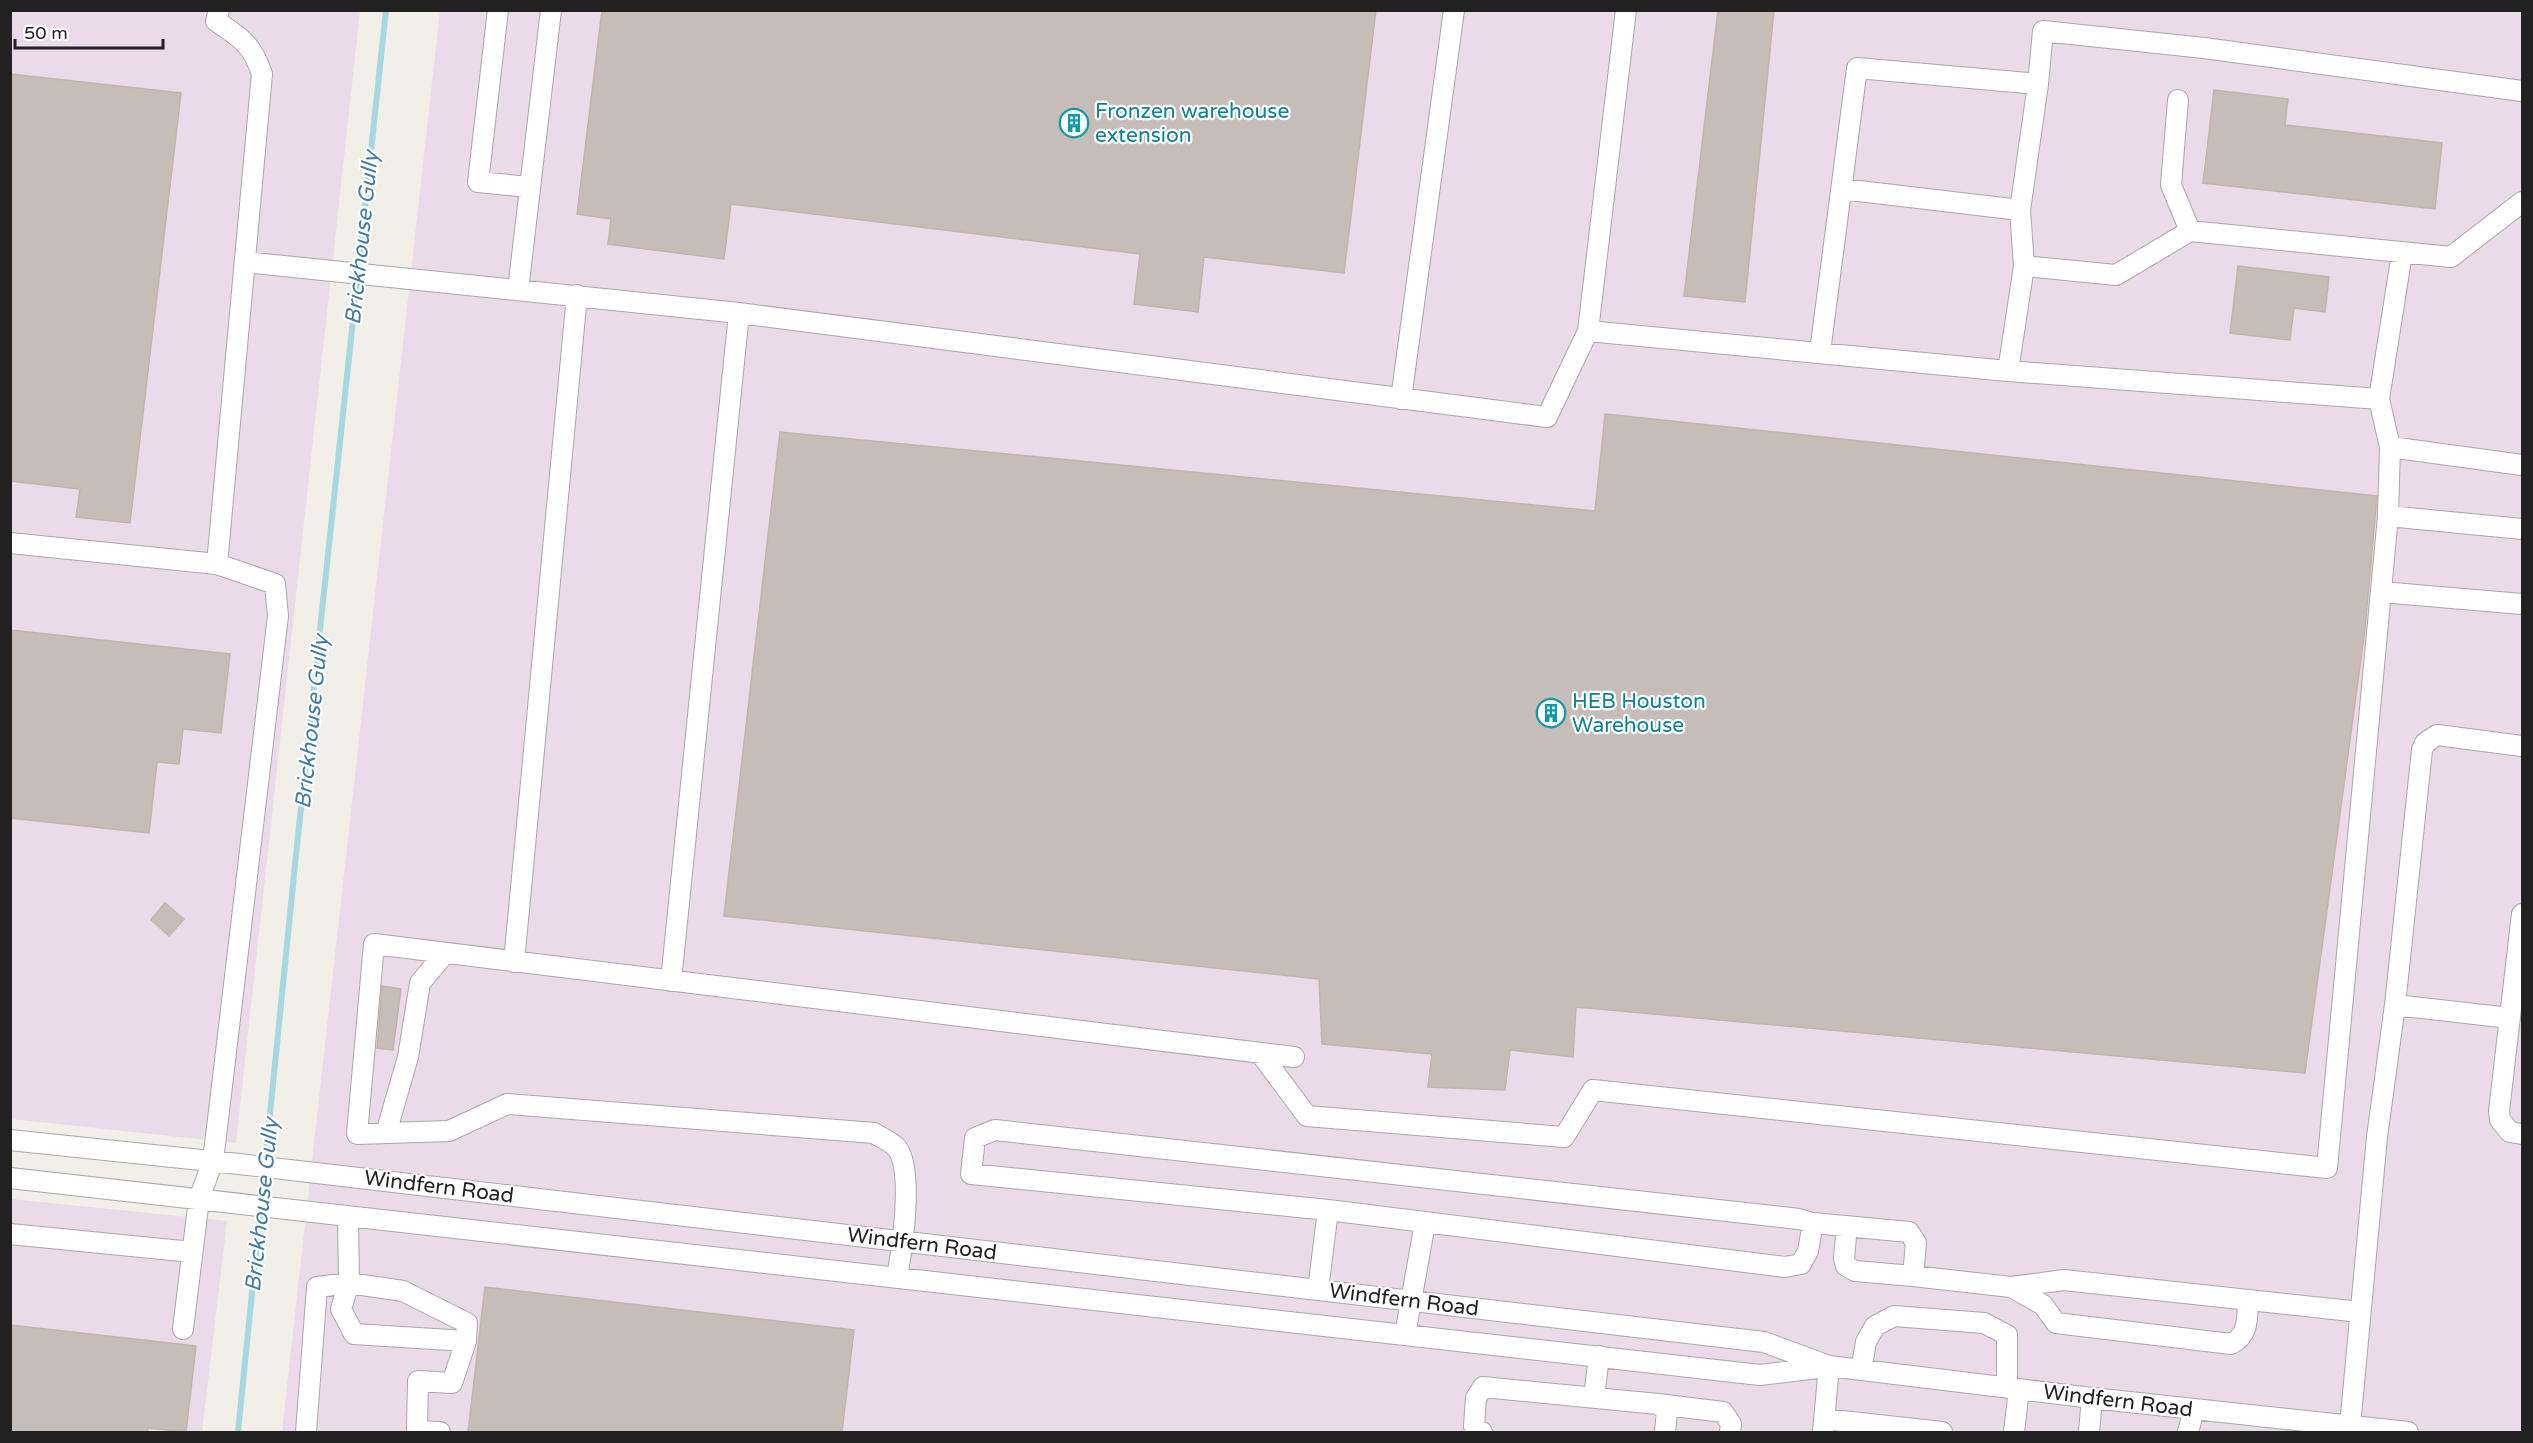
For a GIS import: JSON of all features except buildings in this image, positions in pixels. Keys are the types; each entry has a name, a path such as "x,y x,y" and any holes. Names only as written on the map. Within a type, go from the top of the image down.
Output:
{"street":[{"path":"217,564 262,74 256,55 244,40 216,21 219,10"},
{"path":"498,10 478,182 529,187"},
{"path":"518,290 551,10"},
{"path":"1401,399 1454,10"},
{"path":"245,262 739,313 1547,417 1588,331 1626,10"},
{"path":"2008,371 2024,266 2020,210 2043,31 2204,48 2523,91"},
{"path":"1820,352 1857,68 2038,84"},
{"path":"2178,100 2171,185 2190,231"},
{"path":"1842,189 2020,210"},
{"path":"2024,266 2116,275 2190,231 2451,257 2523,202"},
{"path":"1260,1053 1307,1116 1564,1137 1593,1090 2327,1168 2388,516 2390,447 2379,399 2402,253"},
{"path":"514,962 577,295"},
{"path":"671,981 739,313"},
{"path":"1588,331 2008,371 2379,399"},
{"path":"2390,447 2523,465"},
{"path":"2388,516 2523,529"},
{"path":"10,543 217,564 275,584 278,616 213,1161 199,1199 183,1329"},
{"path":"2381,592 2523,604"},
{"path":"2350,1426 2377,1137 2395,1005 2422,750 2426,743 2437,735 2523,747"},
{"path":"2523,914 2499,1111 2500,1120 2510,1132 2523,1134"},
{"path":"897,1277 903,1241 906,1178 897,1149 874,1133 507,1104 449,1131 357,1134 374,944 1294,1057"},
{"path":"386,1133 408,1057 420,982 444,953"},
{"path":"2395,1005 2510,1018"},
{"path":"1813,1223 1808,1251 1801,1264 1785,1267 1328,1210 970,1174 975,1137 995,1130 1909,1232 1916,1243 1913,1276"},
{"name":"Windfern Road","path":"10,1140 213,1161 1764,1342 1829,1366 2194,1410 2307,1427 2350,1426 2408,1432"},
{"name":"Windfern Road","path":"10,1178 1760,1375 1829,1366"},
{"path":"1318,1290 1328,1210"},
{"path":"348,1216 350,1283 341,1309 354,1334 466,1341"},
{"path":"1405,1335 1425,1223"},
{"path":"1847,1226 1844,1258 1846,1266 1855,1271 2011,1287 2064,1280 2361,1312"},
{"path":"10,1234 192,1252"},
{"path":"306,1432 317,1287 350,1283 403,1291 467,1323 466,1341 452,1383 418,1381 417,1431 441,1432"},
{"path":"2011,1287 2043,1305 2056,1323 2231,1344 2239,1340 2246,1332 2248,1300"},
{"path":"1861,1370 1866,1342 1875,1326 1894,1316 1984,1323 2007,1335 2013,1388 2014,1432"},
{"path":"1594,1397 1599,1356"},
{"path":"1829,1366 1823,1426 1942,1432"},
{"path":"1482,1432 1475,1430 1474,1426 1476,1398 1483,1387 1723,1412 1731,1424 1730,1432"},
{"path":"2089,1432 2092,1398"},
{"path":"1658,1404 1667,1411 1665,1432"},
{"path":"2188,1432 2194,1410"}],"shaded area":[{"path":"11,11 360,11 236,1143 11,1119"},
{"path":"440,11 2522,11 2522,1432 282,1432"},
{"path":"11,1199 227,1221 202,1432 11,1432"}],"waterway":[{"name":"Brickhouse Gully","path":"238,1432 296,855 386,10"}],"place":[{"name":"Fronzen warehouse extension","path":"1074,123"},
{"name":"HEB Houston Warehouse","path":"1551,713"}]}
